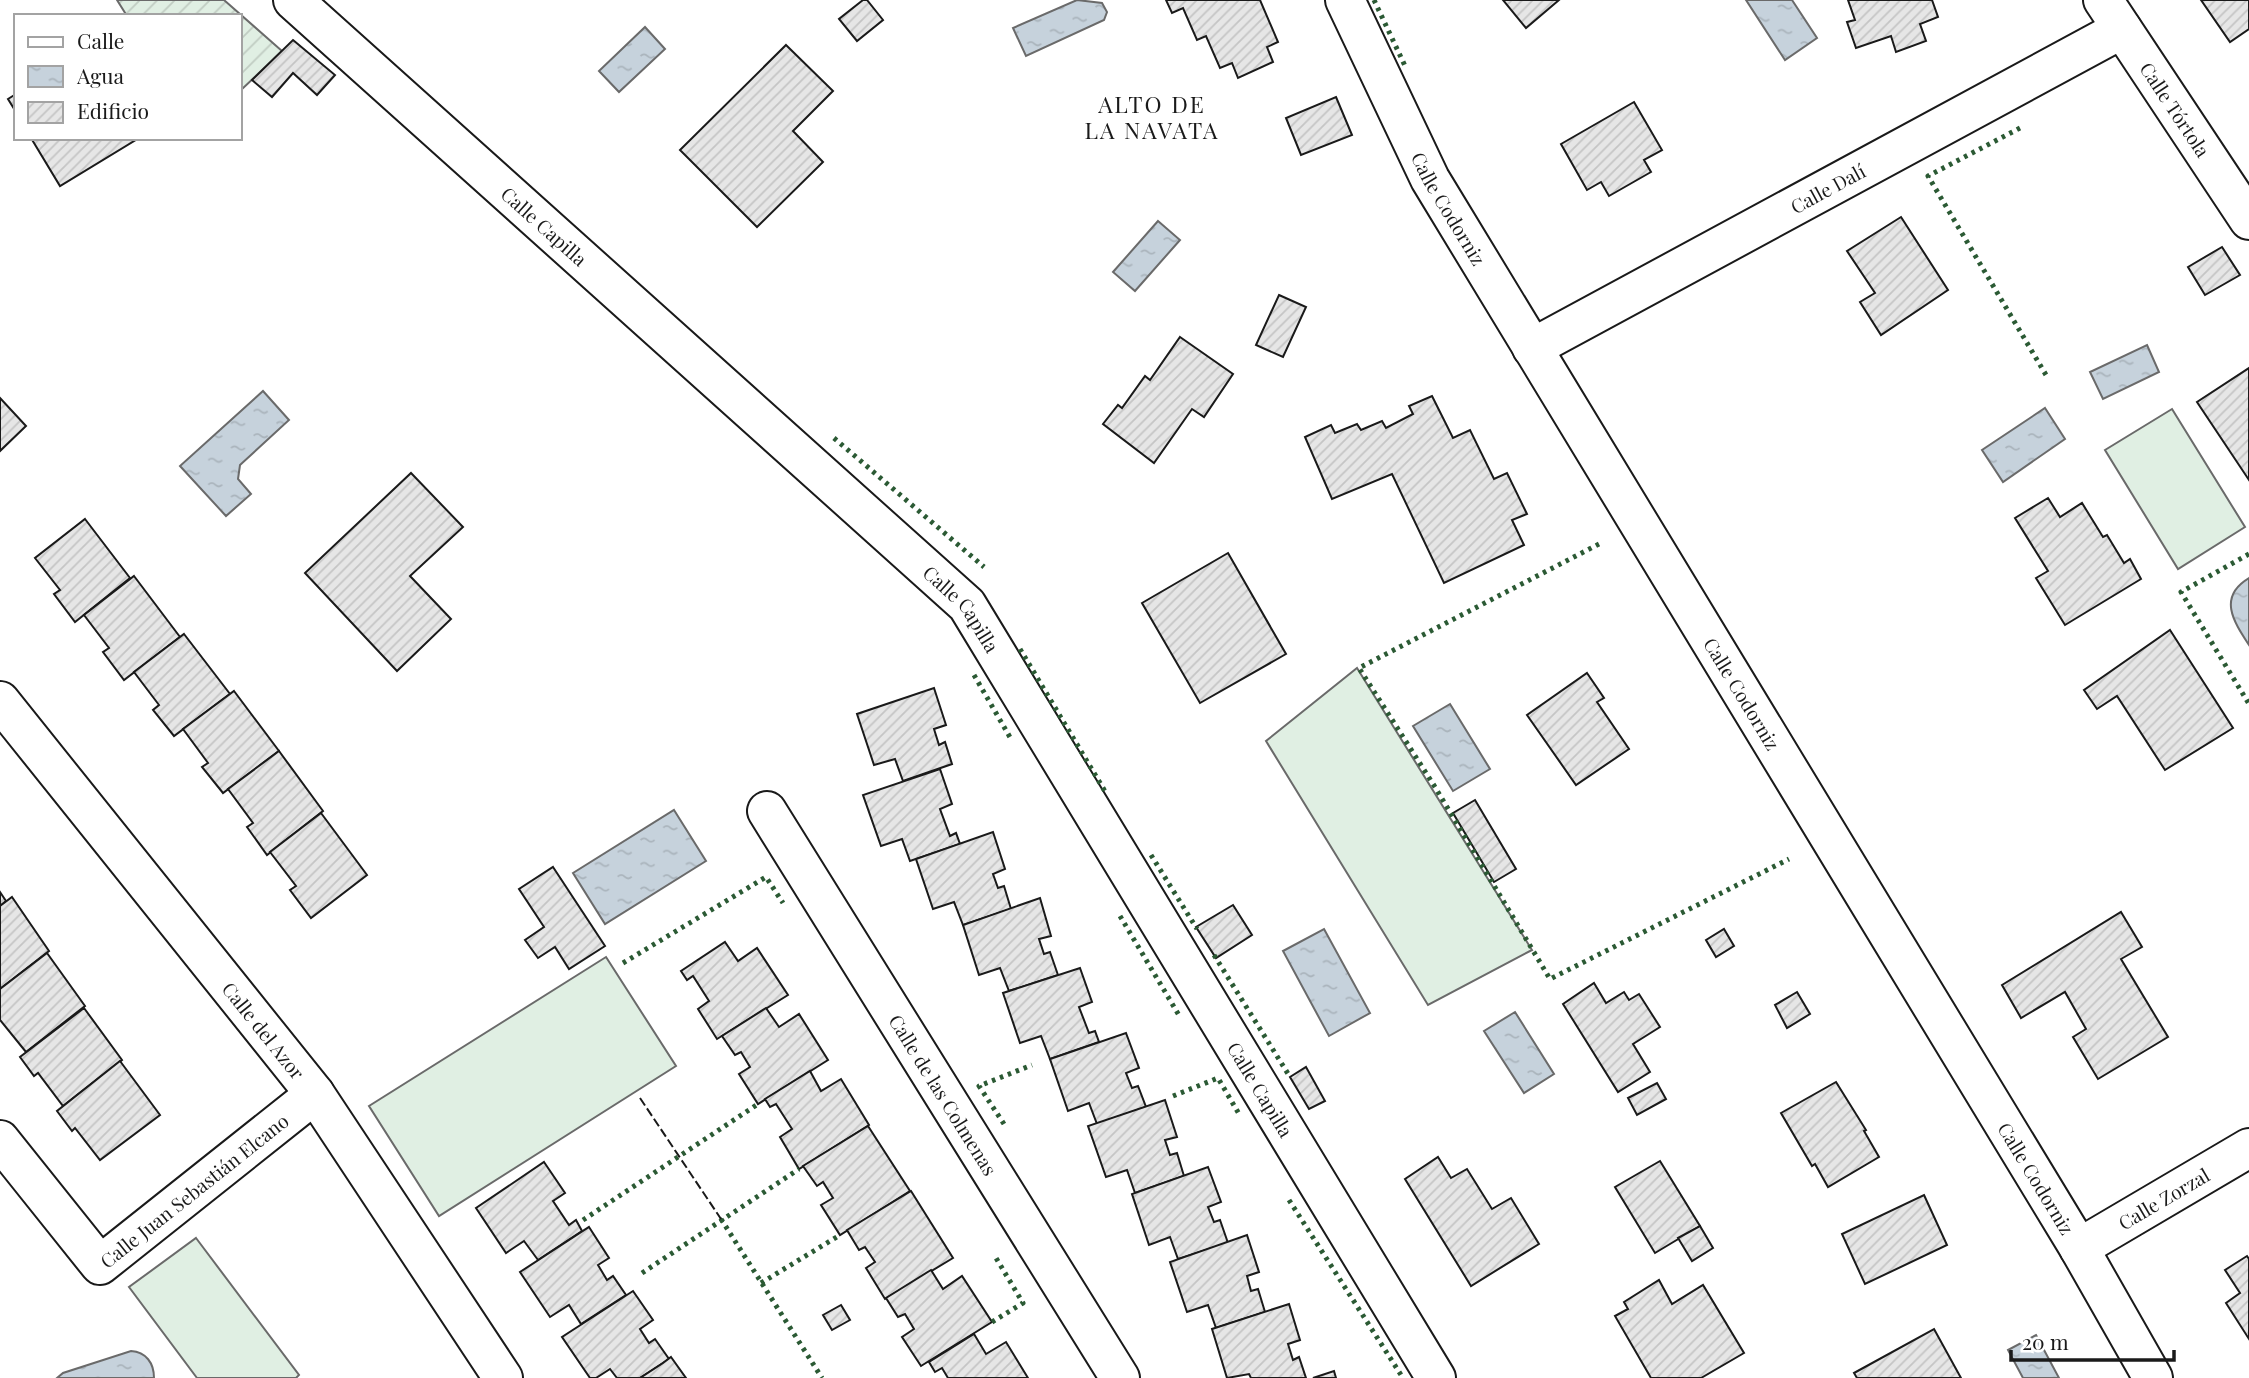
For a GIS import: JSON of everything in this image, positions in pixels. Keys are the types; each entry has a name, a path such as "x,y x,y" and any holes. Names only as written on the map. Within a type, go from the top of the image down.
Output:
{"street":[{"name":"Calle Capilla","path":"293,0 967,605 1436,1378"},
{"name":"Calle Codorniz","path":"1345,0 1430,179 2080,1248 2153,1378"},
{"name":"Calle Dalí","path":"1532,348 2112,15"},
{"name":"Calle Tórtola","path":"2112,15 2249,220"},
{"name":"Calle del Azor","path":"0,701 315,1094 503,1378"},
{"name":"Calle de las Colmenas","path":"767,811 1120,1378"},
{"name":"Calle Juan Sebastián Elcano","path":"0,1140 100,1265 315,1094"},
{"name":"Calle Zorzal","path":"2080,1248 2249,1148"}],"green space":[{"path":"117,0 224,0 240,14 126,14"},
{"path":"242,16 282,51 242,89"},
{"path":"2172,409 2245,527 2178,569 2105,450"},
{"path":"1357,668 1532,950 1428,1005 1266,741"},
{"path":"606,957 676,1066 439,1216 369,1106"},
{"path":"196,1238 299,1375 296,1378 197,1378 129,1287"}],"water":[{"path":"1077,0 1102,3 1107,12 1104,20 1026,56 1013,28"},
{"path":"1746,0 1792,0 1817,38 1785,60"},
{"path":"645,27 665,49 619,92 599,71"},
{"path":"1158,221 1180,240 1135,291 1113,272"},
{"path":"2147,345 2159,372 2103,399 2090,372"},
{"path":"263,391 289,420 240,465 238,479 251,494 226,516 180,466"},
{"path":"2045,408 2065,439 2003,482 1982,450"},
{"path":"2249,578 2249,645 2234,619 2231,601 2239,585"},
{"path":"1450,704 1490,769 1453,791 1413,726"},
{"path":"674,810 706,861 605,924 573,873"},
{"path":"1324,929 1370,1013 1329,1036 1283,951"},
{"path":"1515,1012 1554,1074 1524,1093 1484,1031"},
{"path":"2036,1335 2059,1378 2023,1378 2008,1350"},
{"path":"131,1351 148,1359 154,1378 57,1378 63,1373"}],"building":[{"path":"863,0 867,0 883,20 857,41 839,19"},
{"path":"1166,0 1260,0 1278,42 1267,47 1273,62 1238,78 1232,63 1220,68 1206,36 1197,40 1183,8 1172,13"},
{"path":"1503,0 1559,0 1526,28"},
{"path":"1848,0 1932,0 1938,17 1920,24 1926,41 1896,52 1891,36 1856,48 1847,22 1855,20"},
{"path":"2201,0 2249,0 2249,29 2230,42"},
{"path":"293,40 335,75 317,95 293,73 272,97 252,80"},
{"path":"786,45 833,91 793,131 823,162 757,227 680,150"},
{"path":"14,95 14,109 8,99"},
{"path":"1336,97 1352,135 1301,155 1286,118"},
{"path":"1634,102 1662,150 1644,160 1651,172 1609,196 1601,182 1587,190 1561,144"},
{"path":"32,140 136,140 60,186"},
{"path":"1901,217 1948,290 1881,335 1860,302 1875,293 1847,251"},
{"path":"2222,247 2240,275 2205,295 2188,267"},
{"path":"1279,295 1306,307 1283,357 1256,345"},
{"path":"1180,337 1233,374 1204,417 1192,409 1154,463 1103,424 1118,405 1122,408 1145,376 1150,380"},
{"path":"2249,368 2249,480 2197,402"},
{"path":"1432,396 1453,438 1470,430 1494,479 1507,473 1527,514 1512,520 1524,545 1444,583 1392,474 1332,499 1305,437 1331,425 1335,433 1357,424 1361,430 1382,421 1386,428 1413,414 1409,406"},
{"path":"0,398 26,426 0,451"},
{"path":"411,473 463,527 410,576 451,619 397,671 305,573"},
{"path":"2048,498 2060,517 2082,503 2103,537 2107,535 2124,563 2130,559 2141,579 2065,625 2036,578 2048,571 2015,518"},
{"path":"85,519 130,578 75,622 54,594 60,590 35,558"},
{"path":"1228,553 1286,654 1200,703 1142,603"},
{"path":"134,576 180,637 124,680 103,652 109,648 84,615"},
{"path":"2170,630 2233,728 2165,770 2117,696 2097,709 2084,690"},
{"path":"184,634 230,694 174,736 153,710 159,705 134,672"},
{"path":"1587,673 1604,698 1597,702 1629,749 1576,785 1527,715"},
{"path":"934,688 946,725 934,729 939,745 945,742 952,764 903,781 895,759 874,765 857,714"},
{"path":"234,691 279,751 223,793 202,767 208,763 183,729"},
{"path":"279,751 323,811 267,855 247,827 253,823 228,789"},
{"path":"940,769 952,804 940,809 950,836 956,833 960,844 910,861 902,839 881,846 863,795"},
{"path":"1475,800 1516,869 1494,882 1453,813"},
{"path":"321,813 367,875 311,918 290,890 296,886 270,852"},
{"path":"993,832 1005,869 993,874 998,888 1004,886 1011,909 963,925 954,902 933,909 916,859"},
{"path":"553,867 605,946 569,969 555,947 538,958 525,940 544,927 519,889"},
{"path":"0,892 6,901 0,906"},
{"path":"12,897 49,951 0,989 0,906"},
{"path":"1040,898 1051,936 1039,939 1044,954 1050,952 1058,975 1009,991 1000,968 979,975 963,925"},
{"path":"1233,905 1252,935 1216,958 1196,927"},
{"path":"2121,912 2142,947 2121,959 2168,1037 2098,1079 2073,1037 2086,1029 2065,992 2021,1018 2002,985"},
{"path":"1724,929 1734,946 1716,957 1706,940"},
{"path":"725,942 738,961 757,948 788,995 717,1039 698,1009 709,1001 693,976 687,980 681,971"},
{"path":"47,953 85,1006 26,1052 0,1020 0,989"},
{"path":"1080,968 1092,1002 1079,1007 1089,1033 1095,1031 1099,1042 1050,1059 1041,1036 1020,1043 1003,993"},
{"path":"1594,983 1606,1003 1624,992 1629,1000 1639,994 1660,1027 1633,1044 1650,1072 1618,1092 1563,1004"},
{"path":"1797,992 1810,1014 1787,1028 1775,1005"},
{"path":"84,1008 122,1060 63,1106 38,1073 34,1076 20,1057"},
{"path":"766,1008 779,1027 799,1014 828,1060 758,1104 739,1074 750,1067 741,1052 735,1055 722,1036"},
{"path":"1126,1033 1139,1068 1126,1073 1132,1088 1138,1086 1146,1107 1097,1124 1089,1103 1068,1111 1050,1059"},
{"path":"120,1061 160,1115 100,1160 75,1128 72,1131 57,1111"},
{"path":"1306,1067 1325,1101 1309,1109 1290,1077"},
{"path":"810,1071 821,1091 841,1079 869,1125 799,1169 780,1137 792,1129 776,1104 770,1107 765,1099"},
{"path":"1836,1082 1866,1130 1864,1131 1879,1157 1828,1187 1815,1164 1812,1166 1781,1113"},
{"path":"1657,1083 1666,1099 1637,1115 1628,1098"},
{"path":"1165,1100 1177,1137 1165,1140 1170,1155 1177,1153 1184,1176 1135,1193 1127,1170 1106,1177 1088,1126"},
{"path":"868,1126 910,1191 840,1235 821,1205 833,1198 823,1182 817,1186 803,1166"},
{"path":"1438,1157 1451,1178 1467,1169 1492,1209 1511,1198 1539,1244 1471,1286 1405,1179"},
{"path":"1660,1161 1700,1226 1655,1253 1615,1187"},
{"path":"544,1162 565,1193 553,1201 569,1225 576,1220 582,1231 538,1260 524,1241 506,1253 476,1208"},
{"path":"1208,1167 1221,1202 1208,1207 1214,1222 1220,1220 1228,1243 1178,1259 1170,1237 1149,1245 1132,1194"},
{"path":"911,1191 953,1258 885,1299 866,1268 875,1262 865,1247 859,1250 847,1230"},
{"path":"1924,1195 1947,1245 1865,1284 1842,1234"},
{"path":"1700,1226 1713,1248 1692,1261 1678,1238"},
{"path":"589,1227 609,1258 598,1265 607,1280 613,1276 626,1295 581,1324 569,1305 550,1317 520,1272"},
{"path":"1247,1235 1259,1272 1247,1276 1251,1291 1258,1289 1265,1312 1216,1328 1208,1305 1187,1312 1170,1262"},
{"path":"2247,1256 2249,1339 2226,1303 2240,1293 2225,1270"},
{"path":"931,1270 943,1289 962,1276 992,1322 921,1366 902,1337 914,1329 905,1314 898,1317 886,1298"},
{"path":"1659,1280 1672,1304 1703,1285 1744,1353 1701,1378 1651,1378 1615,1316 1628,1309 1624,1302"},
{"path":"633,1291 653,1320 640,1329 649,1343 655,1339 669,1359 640,1378 617,1378 610,1369 596,1378 590,1378 562,1337"},
{"path":"1289,1304 1300,1340 1288,1344 1293,1360 1299,1357 1306,1378 1251,1378 1249,1374 1227,1378 1212,1329"},
{"path":"841,1305 850,1320 832,1330 823,1315"},
{"path":"1934,1329 1961,1378 1857,1378 1854,1373"},
{"path":"974,1334 986,1354 1006,1342 1028,1378 948,1378 942,1368 935,1372 929,1362"},
{"path":"671,1357 686,1378 640,1378 663,1363"},
{"path":"1334,1371 1336,1378 1313,1378"}],"hedge":[{"path":"1374,0 1406,68"},
{"path":"2020,128 1928,176 2046,375"},
{"path":"834,438 984,567"},
{"path":"1599,544 1359,668 1435,787 1550,979 1789,859"},
{"path":"2249,554 2181,592 2249,704"},
{"path":"1020,649 1106,793"},
{"path":"974,675 1011,739"},
{"path":"1151,855 1197,929"},
{"path":"623,963 766,877 783,903"},
{"path":"1120,916 1180,1017"},
{"path":"1214,955 1290,1077"},
{"path":"1004,1124 979,1086 1032,1065"},
{"path":"1173,1096 1218,1078 1239,1114"},
{"path":"583,1220 758,1104"},
{"path":"642,1273 799,1169"},
{"path":"1289,1200 1403,1378"},
{"path":"721,1219 822,1378"},
{"path":"761,1283 840,1235"},
{"path":"992,1322 1023,1303 996,1258"}],"fence":[{"path":"640,1098 721,1219"}],"district":[{"name":"ALTO DE LA NAVATA","path":"1152,116"}]}
